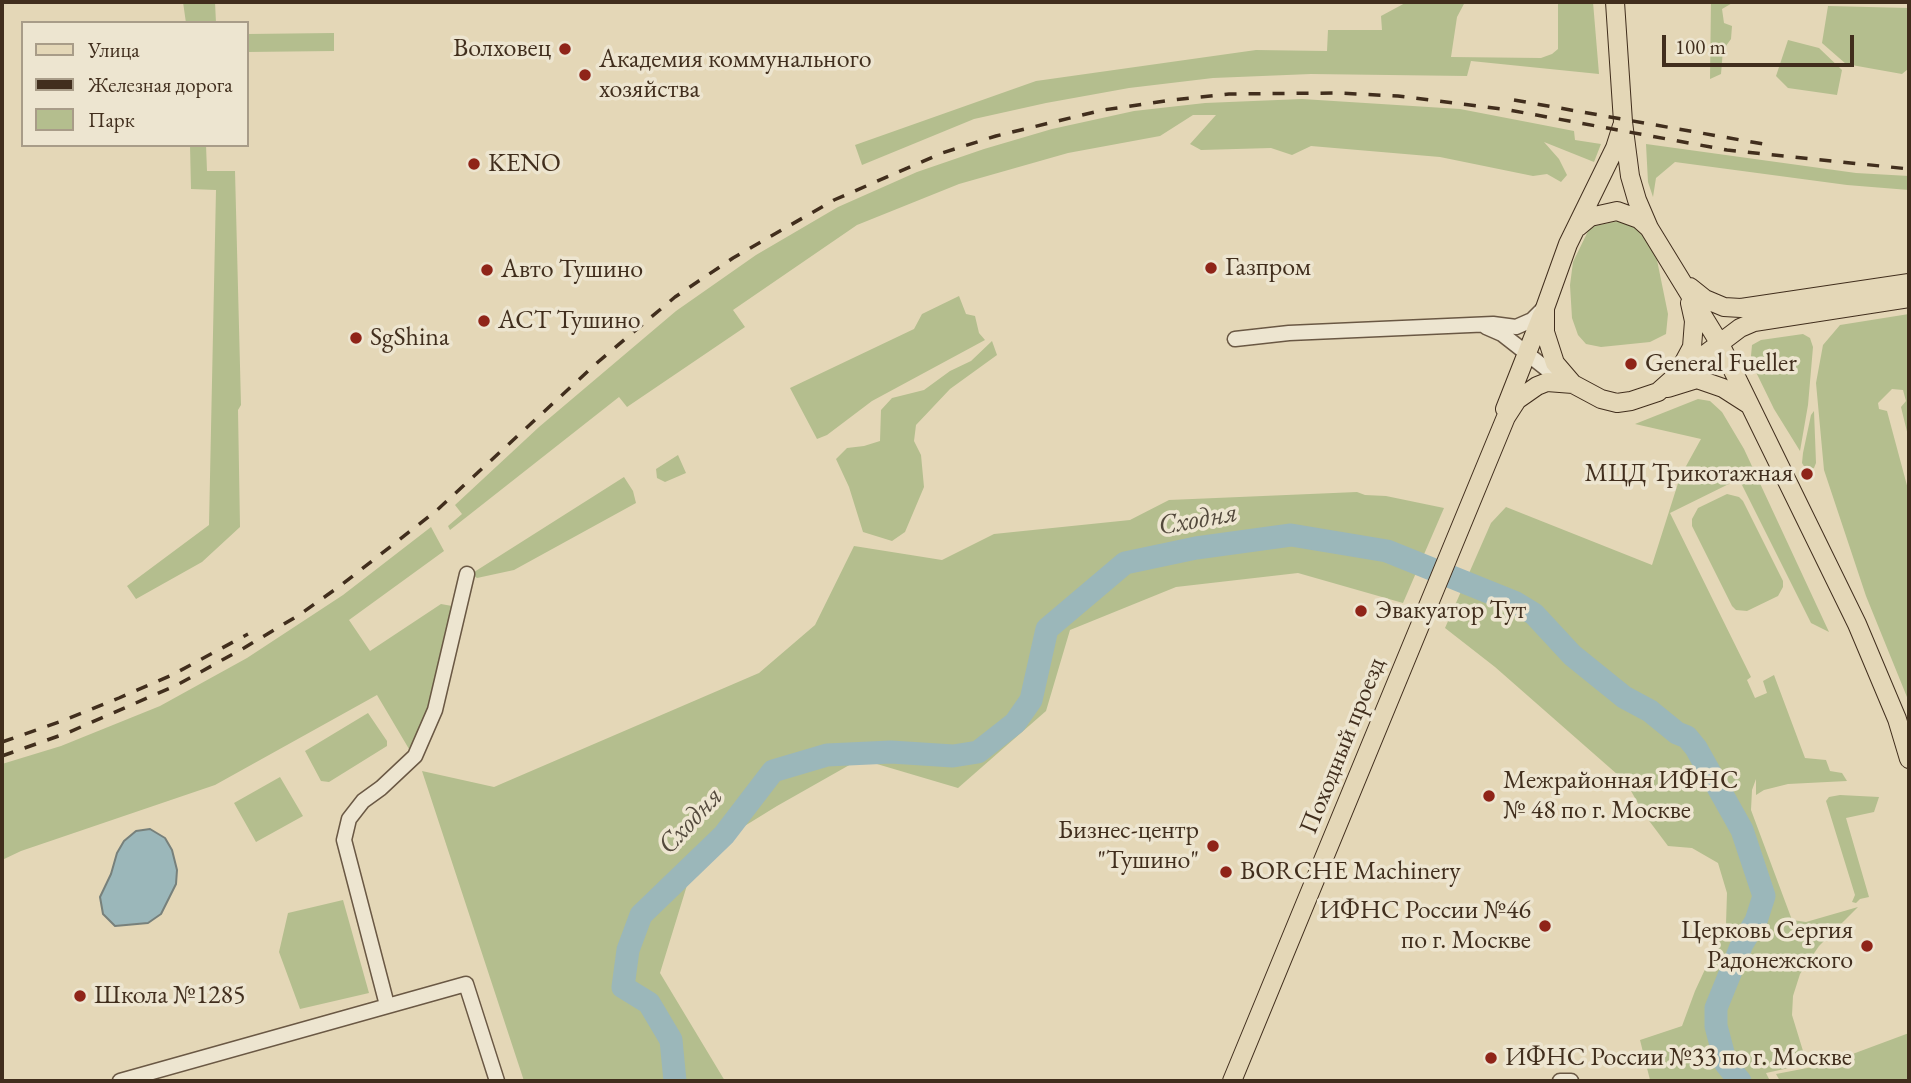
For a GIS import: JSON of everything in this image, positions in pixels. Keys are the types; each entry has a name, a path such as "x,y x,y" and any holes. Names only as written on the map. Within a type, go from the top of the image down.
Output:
{"main road":[{"path":"1615,2 1623,122 1630,176 1649,228 1720,344 1857,624 1897,719 1909,759"},
{"path":"1623,122 1604,171 1573,232 1545,308 1545,332 1555,363 1573,384 1601,399 1617,403 1639,400 1697,379 1723,388 1750,406"},
{"path":"1573,232 1590,217 1617,211 1639,219 1649,228"},
{"path":"1682,280 1705,299 1724,307 1758,307 1909,283"},
{"path":"1677,375 1689,355 1695,335 1691,306 1682,280"},
{"path":"1658,392 1740,328 1754,322 1909,298"},
{"name":"Походный проезд","path":"1500,431 1508,397 1545,308"},
{"name":"Походный проезд","path":"1232,1081 1500,431 1517,401 1526,392 1547,382 1573,384"}],"street":[{"path":"1235,339 1289,333 1493,324 1516,327 1524,326 1545,308"},
{"path":"1482,325 1503,334 1548,370 1573,384"},
{"path":"387,1005 344,840 349,819 363,801 415,756 435,709 467,574"},
{"path":"120,1081 467,984 497,1081"},
{"path":"1560,1081 1571,1081"}],"green space":[{"path":"183,2 215,2 216,21 186,21"},
{"path":"1407,2 1465,2 1457,17 1451,57 1541,58 1558,49 1558,2 1593,2 1599,74 1471,61 1467,76 1311,74 1213,78 1129,88 974,119 862,165 855,145 1036,81 1256,50 1327,51 1328,30 1382,30 1381,16"},
{"path":"1711,2 1734,2 1722,9 1724,23 1732,26 1731,39 1723,50 1721,74 1710,79"},
{"path":"1828,6 1909,8 1908,69 1902,74 1846,64 1822,43"},
{"path":"334,33 334,51 248,52 248,34"},
{"path":"1788,40 1819,48 1842,70 1837,95 1788,88 1776,76"},
{"path":"1302,99 1460,109 1574,131 1575,140 1601,144 1594,162 1544,142 1559,159 1567,175 1561,182 1547,174 1533,176 1440,157 1311,146 1292,155 1271,148 1201,150 1190,144 1216,115 1193,115 1160,136 1068,153 959,184 857,225 733,310 745,327 627,407 619,397 450,530 448,526 462,514 455,505 539,427 676,311 756,255 838,207 917,172 1052,129 1134,111 1205,103"},
{"path":"1646,144 1856,173 1909,176 1909,190 1847,185 1675,162 1656,178 1653,197 1648,182"},
{"path":"190,147 206,147 207,171 235,171 241,405 238,410 240,527 202,562 136,599 127,586 209,525 216,190 191,189"},
{"path":"1623,220 1640,228 1657,260 1668,314 1666,334 1650,342 1601,347 1586,344 1578,335 1572,318 1570,285 1573,262 1590,227"},
{"path":"959,296 966,314 975,316 979,333 985,340 872,401 827,435 817,439 790,388 914,329 922,314"},
{"path":"1909,314 1909,440 1901,407 1906,401 1903,390 1892,389 1878,403 1879,409 1887,411 1909,493 1909,702 1866,596 1824,470 1816,383 1823,345 1840,325"},
{"path":"1803,334 1810,338 1813,347 1808,405 1800,451 1774,409 1751,356 1752,345 1761,340"},
{"path":"992,341 997,355 950,389 916,425 914,441 921,455 924,487 905,532 892,541 863,532 849,487 836,459 847,448 880,441 881,410 892,398 924,390 950,371 971,361"},
{"path":"1698,399 1710,401 1722,412 1744,449 1829,632 1811,623 1739,479 1670,513 1751,677 1747,680 1755,698 1767,693 1763,681 1774,675 1805,758 1826,760 1830,771 1842,773 1847,781 1788,784 1764,790 1756,795 1756,779 1752,790 1751,810 1792,920 1806,922 1858,907 1819,946 1800,974 1793,996 1792,1015 1807,1064 1766,1073 1770,1081 1650,1080 1640,1040 1682,1026 1726,924 1727,893 1718,863 1692,848 1668,846 1644,814 1626,782 1495,667 1445,628 1491,523 1506,507 1652,565 1680,477 1701,439 1635,424"},
{"path":"1814,411 1816,463 1814,468 1807,471 1802,463 1803,453"},
{"path":"678,455 686,473 665,482 657,478 656,469"},
{"path":"624,477 633,491 636,503 514,570 477,578 471,574"},
{"path":"1357,492 1444,508 1403,603 1298,573 1176,587 1070,630 1046,711 958,788 860,759 696,856 660,973 725,1081 524,1081 422,771 494,787 759,673 815,625 854,546 942,560 994,534 1130,520 1169,500"},
{"path":"1727,494 1743,501 1783,581 1778,596 1747,611 1736,610 1732,606 1692,526 1692,519 1698,508"},
{"path":"431,527 444,551 349,620 370,651 441,604 452,606 427,714 409,749 377,695 215,785 21,851 2,860 2,764 61,746 160,706 247,658 343,595"},
{"path":"368,713 387,741 387,746 329,782 321,781 305,751"},
{"path":"280,777 303,816 256,842 234,803"},
{"path":"1829,797 1879,797 1874,812 1846,818 1869,897 1856,903 1852,902 1855,895 1826,801"},
{"path":"343,900 369,993 300,1009 279,952 288,913"},
{"path":"1909,1033 1909,1081 1780,1081 1776,1074 1823,1065"}],"water":[{"path":"150,829 165,838 172,850 177,870 176,884 161,914 148,923 115,926 103,914 100,897 124,841 136,831"}],"waterway":[{"name":"Сходня","path":"675,1081 671,1040 649,1003 623,987 628,950 641,915 724,835 773,771 827,755 891,752 953,756 978,752 1015,723 1031,700 1047,629 1125,563 1196,548 1291,535 1387,551 1516,603 1534,614 1572,655 1624,697 1650,711 1677,733 1687,737 1696,748 1742,830 1764,896 1756,921 1742,944 1716,1008 1716,1026 1726,1064 1740,1081"}],"railway":[{"path":"2,756 67,733 177,685 299,615 436,511 598,362 675,297 733,258 834,200 942,153 996,136 1103,110 1172,100 1229,94 1337,93 1398,96 1509,110 1727,150 1909,169"},
{"path":"1514,100 1769,145"},
{"path":"2,742 62,721 172,675 248,634"}],"place":[{"name":"Волховец","path":"565,49"},
{"name":"Академия коммунального хозяйства","path":"585,75"},
{"name":"KENO","path":"474,164"},
{"name":"Газпром","path":"1211,268"},
{"name":"Авто Тушино","path":"487,270"},
{"name":"АСТ Тушино","path":"484,321"},
{"name":"SgShina","path":"356,338"},
{"name":"General Fueller","path":"1631,364"},
{"name":"МЦД Трикотажная","path":"1807,474"},
{"name":"Эвакуатор Тут","path":"1361,611"},
{"name":"Межрайонная ИФНС № 48 по г. Москве","path":"1489,796"},
{"name":"Бизнес-центр \"Тушино\"","path":"1213,846"},
{"name":"BORCHE Machinery","path":"1226,872"},
{"name":"ИФНС России №46 по г. Москве","path":"1545,926"},
{"name":"Церковь Сергия Радонежского","path":"1867,946"},
{"name":"Школа №1285","path":"80,996"},
{"name":"ИФНС России №33 по г. Москве","path":"1491,1058"}]}
